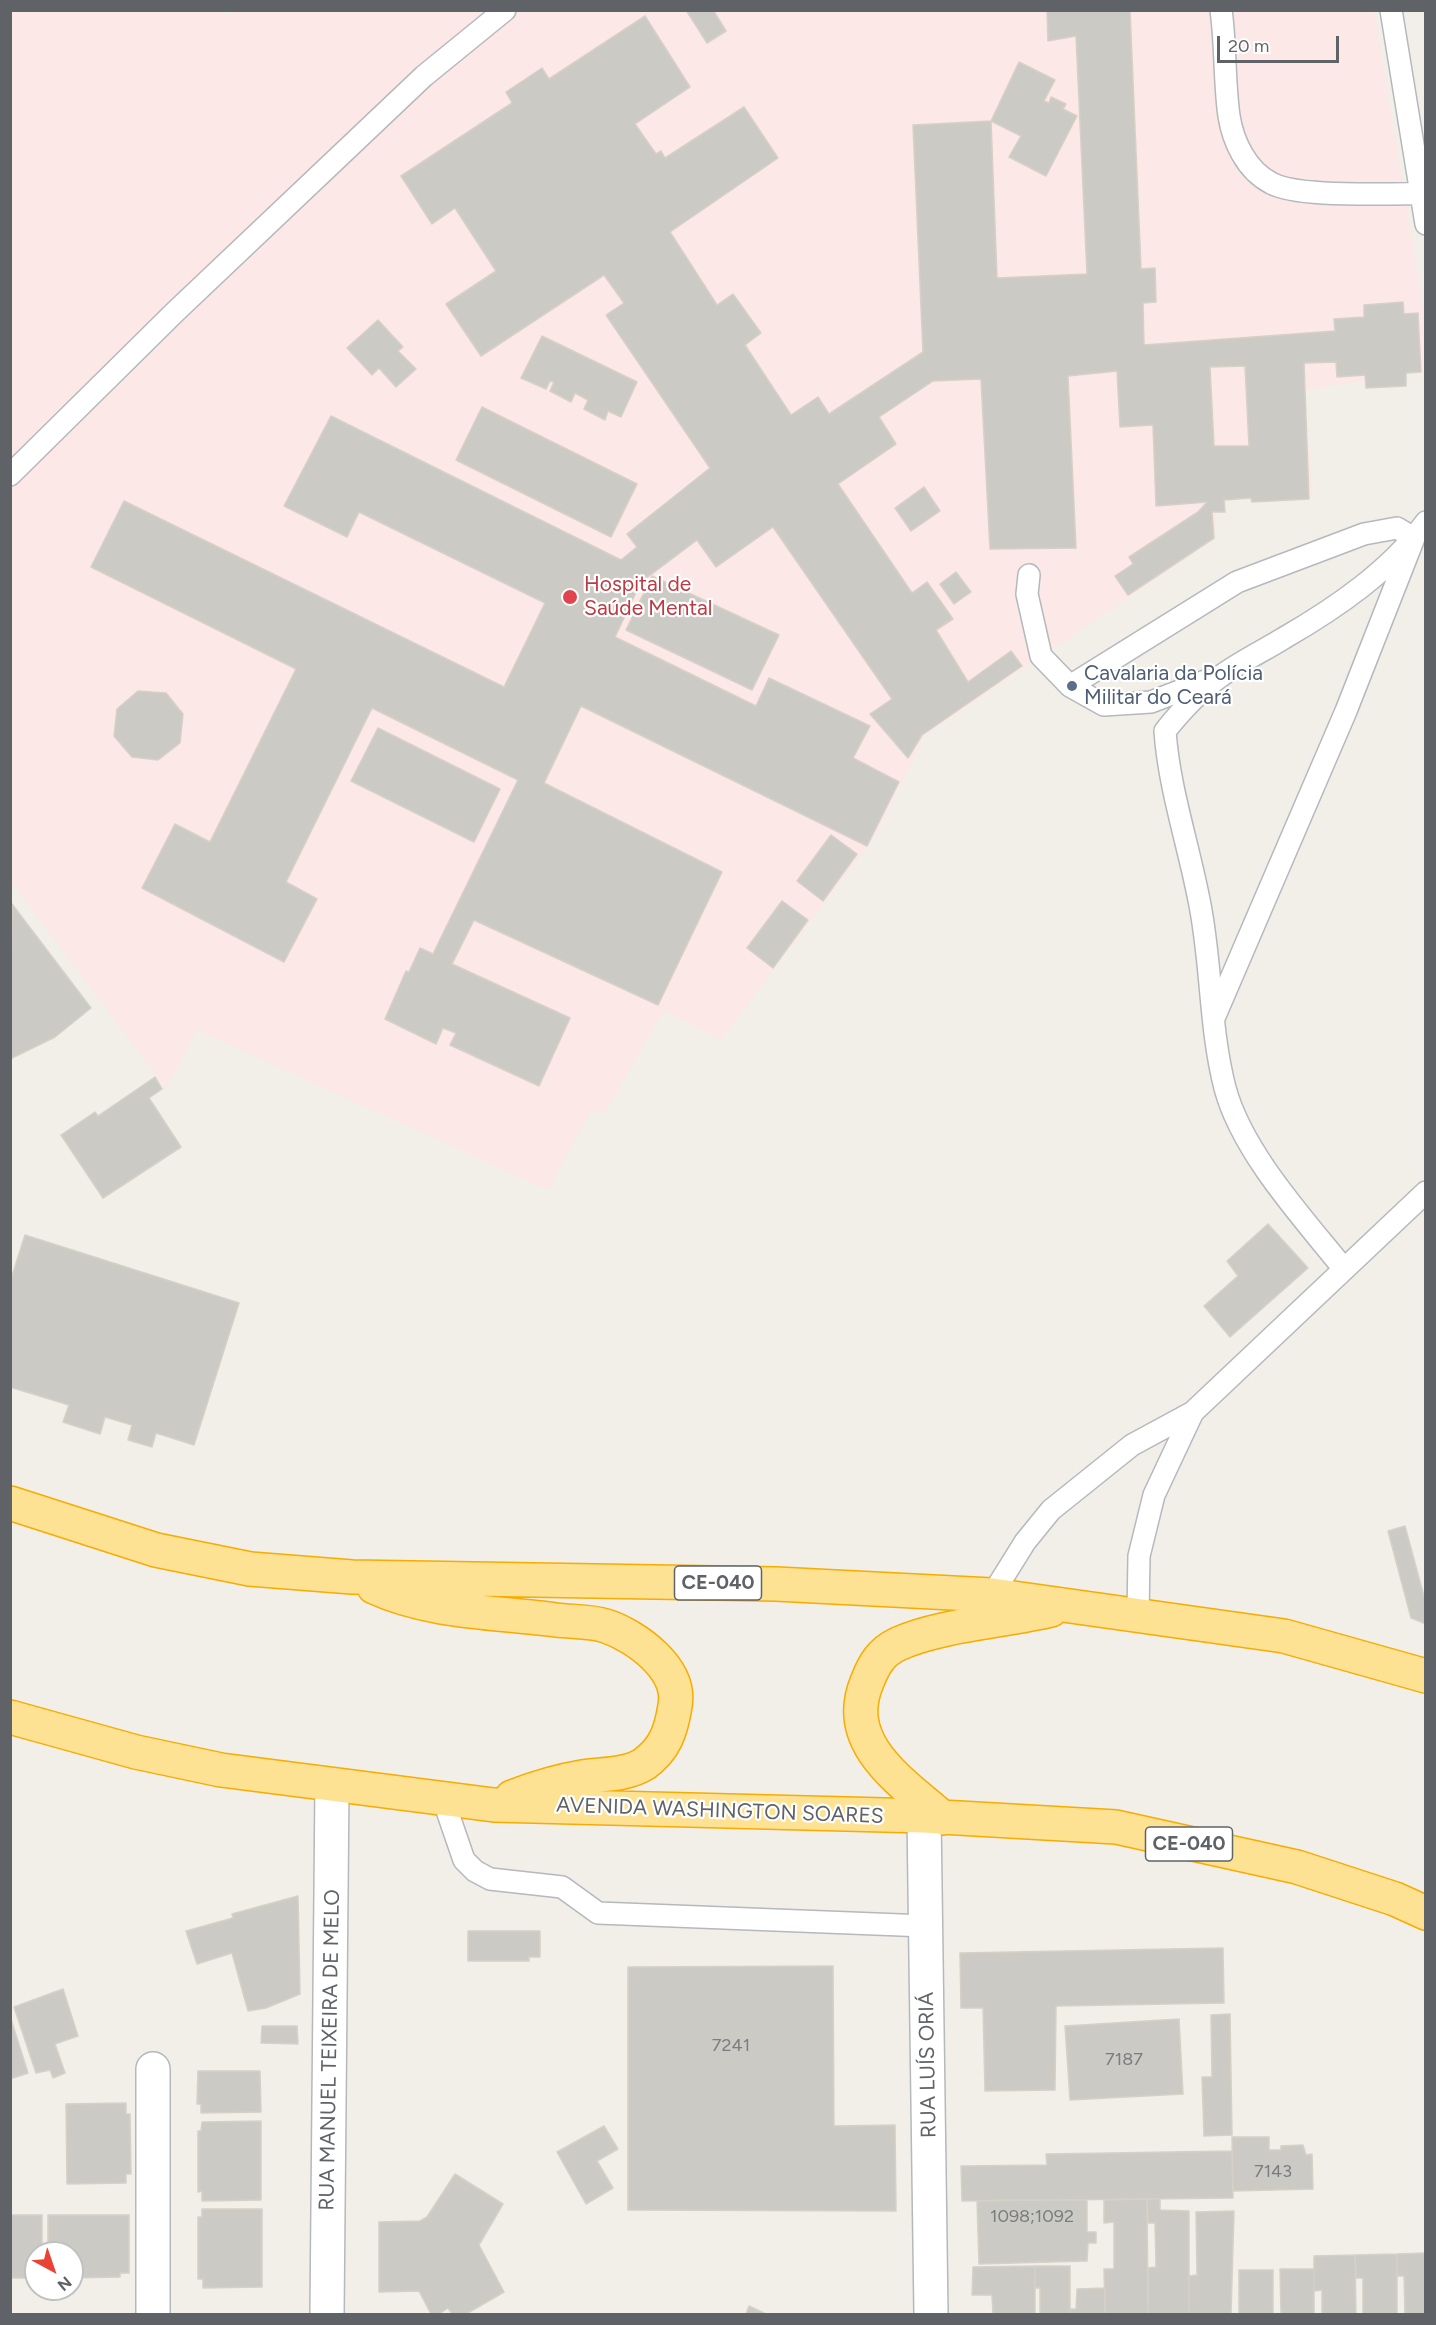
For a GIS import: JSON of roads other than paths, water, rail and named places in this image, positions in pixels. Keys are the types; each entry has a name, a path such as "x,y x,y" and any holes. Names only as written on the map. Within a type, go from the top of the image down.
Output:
{"highway":[{"name":"CE-040","path":"10,1503 156,1550 250,1569 352,1577 776,1584 992,1594 1284,1636 1425,1676"},
{"path":"352,1577 392,1595 424,1603 605,1626 633,1639 660,1662 672,1681 676,1702 666,1743 642,1765 548,1784 494,1804"},
{"path":"934,1817 872,1750 863,1731 860,1700 881,1655 899,1644 942,1630 1070,1606"},
{"name":"AVENIDA WASHINGTON SOARES","path":"10,1717 136,1752 221,1770 443,1799 494,1804 934,1817 1116,1827 1297,1867 1395,1899 1425,1913"}],"street":[{"name":"RUA MANUEL TEIXEIRA DE MELO","path":"327,2314 332,1785"},
{"name":"RUA LUÍS ORIÁ","path":"931,2314 926,1926 934,1817"},
{"path":"153,2069 153,2314"}],"lane":[{"path":"1221,10 1229,115 1234,141 1247,162 1270,183 1297,191 1421,194"},
{"path":"1391,10 1425,224"},
{"path":"10,475 250,240 424,75 493,14"},
{"path":"1070,686 1237,582 1364,534 1397,528 1420,530"},
{"path":"1029,575 1027,594 1041,656 1070,686 1104,705 1151,702 1220,676 1301,628 1369,582 1420,530"},
{"path":"1213,1021 1346,711 1420,530"},
{"path":"1220,676 1183,709 1165,731 1167,762 1199,900 1208,955 1213,1021 1225,1089 1237,1120 1269,1173 1344,1269"},
{"path":"992,1594 1025,1542 1051,1510 1132,1445 1193,1412 1425,1192"},
{"path":"1138,1615 1139,1556 1154,1495 1193,1412"},
{"path":"443,1799 464,1860 475,1871 490,1879 562,1887 598,1913 926,1926"}],"place":[{"name":"Hospital de Saúde Mental","path":"570,597"},
{"name":"Cavalaria da Polícia Militar do Ceará","path":"1072,686"}]}
